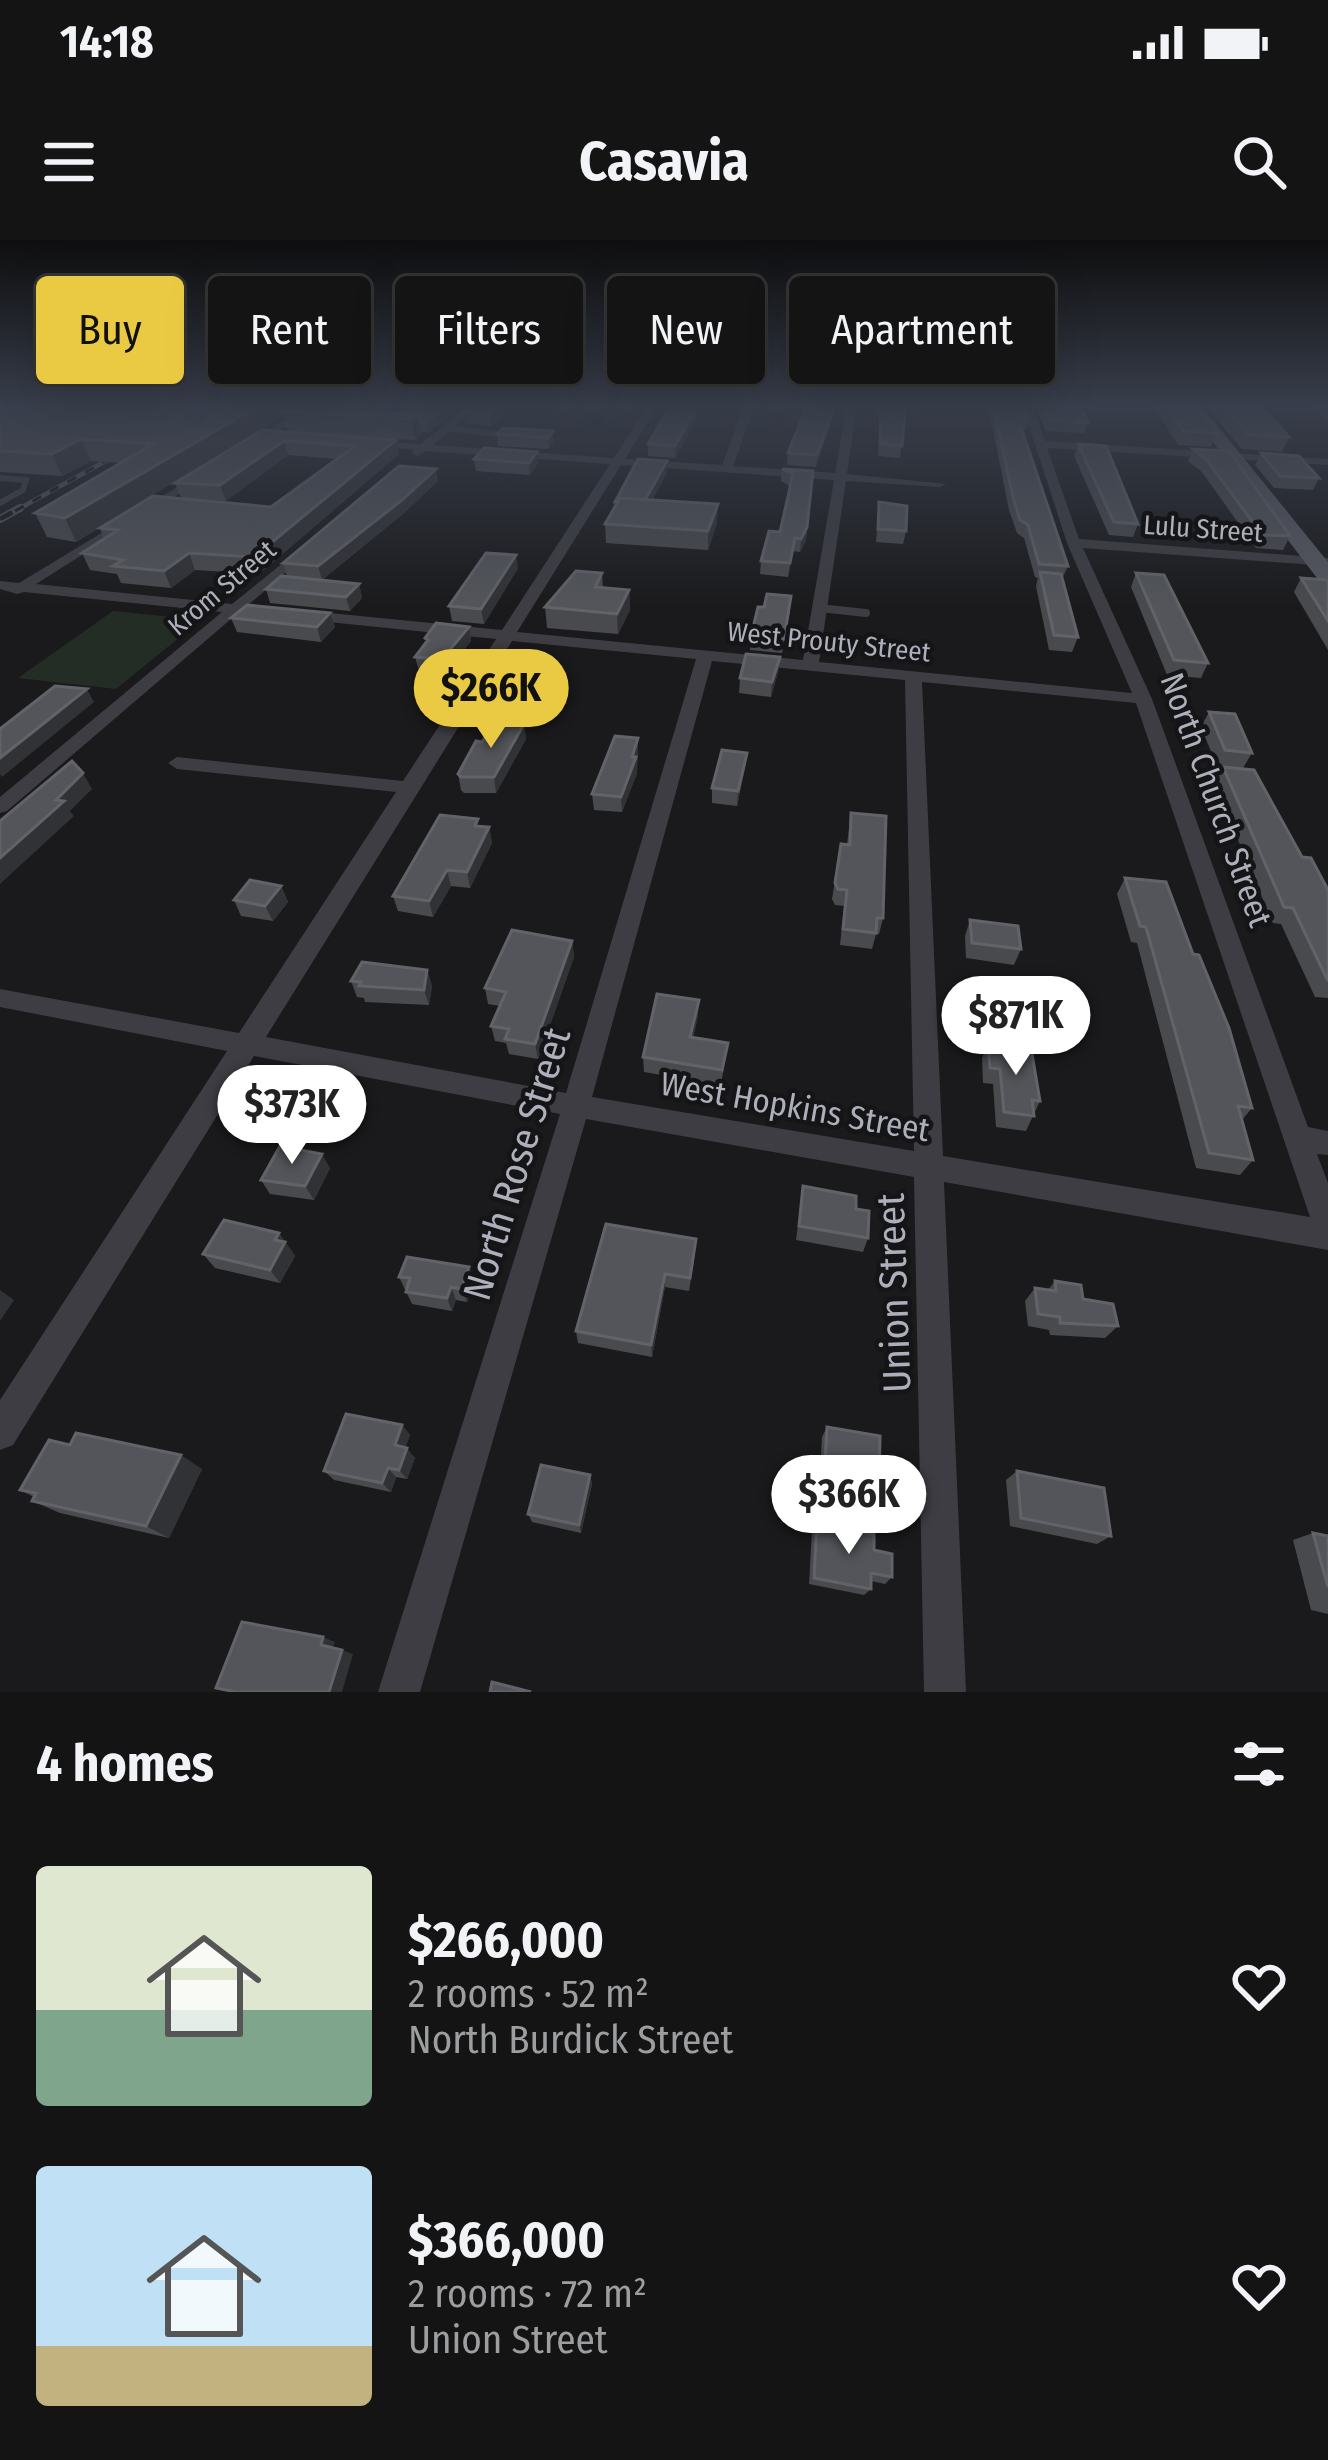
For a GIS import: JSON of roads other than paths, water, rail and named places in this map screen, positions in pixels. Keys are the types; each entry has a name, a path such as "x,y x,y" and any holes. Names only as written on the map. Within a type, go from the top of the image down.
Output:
{"main road":[{"path":"1246,472 1324,567"}],"street":[{"path":"0,601 206,472"},
{"path":"0,1432 610,472"},
{"path":"771,472 940,484"},
{"path":"810,667 842,472"},
{"name":"North Church Street","path":"1051,472 1074,543 1143,699 1313,1140 1328,1225"},
{"name":"Krom Street","path":"0,807 315,540"},
{"name":"Lulu Street","path":"1074,543 1324,567"},
{"name":"West Prouty Street","path":"0,585 1143,699"},
{"name":"North Rose Street","path":"399,1692 705,657"},
{"name":"Union Street","path":"913,677 945,1692"},
{"path":"177,763 411,788"},
{"name":"West Hopkins Street","path":"0,998 576,1106 1328,1234"}],"lane":[{"path":"0,478 26,480 23,490 0,503"},
{"path":"155,504 173,505"},
{"path":"819,608 866,613"}],"railway":[{"path":"15,511 86,472"},
{"path":"0,519 20,508"}]}
